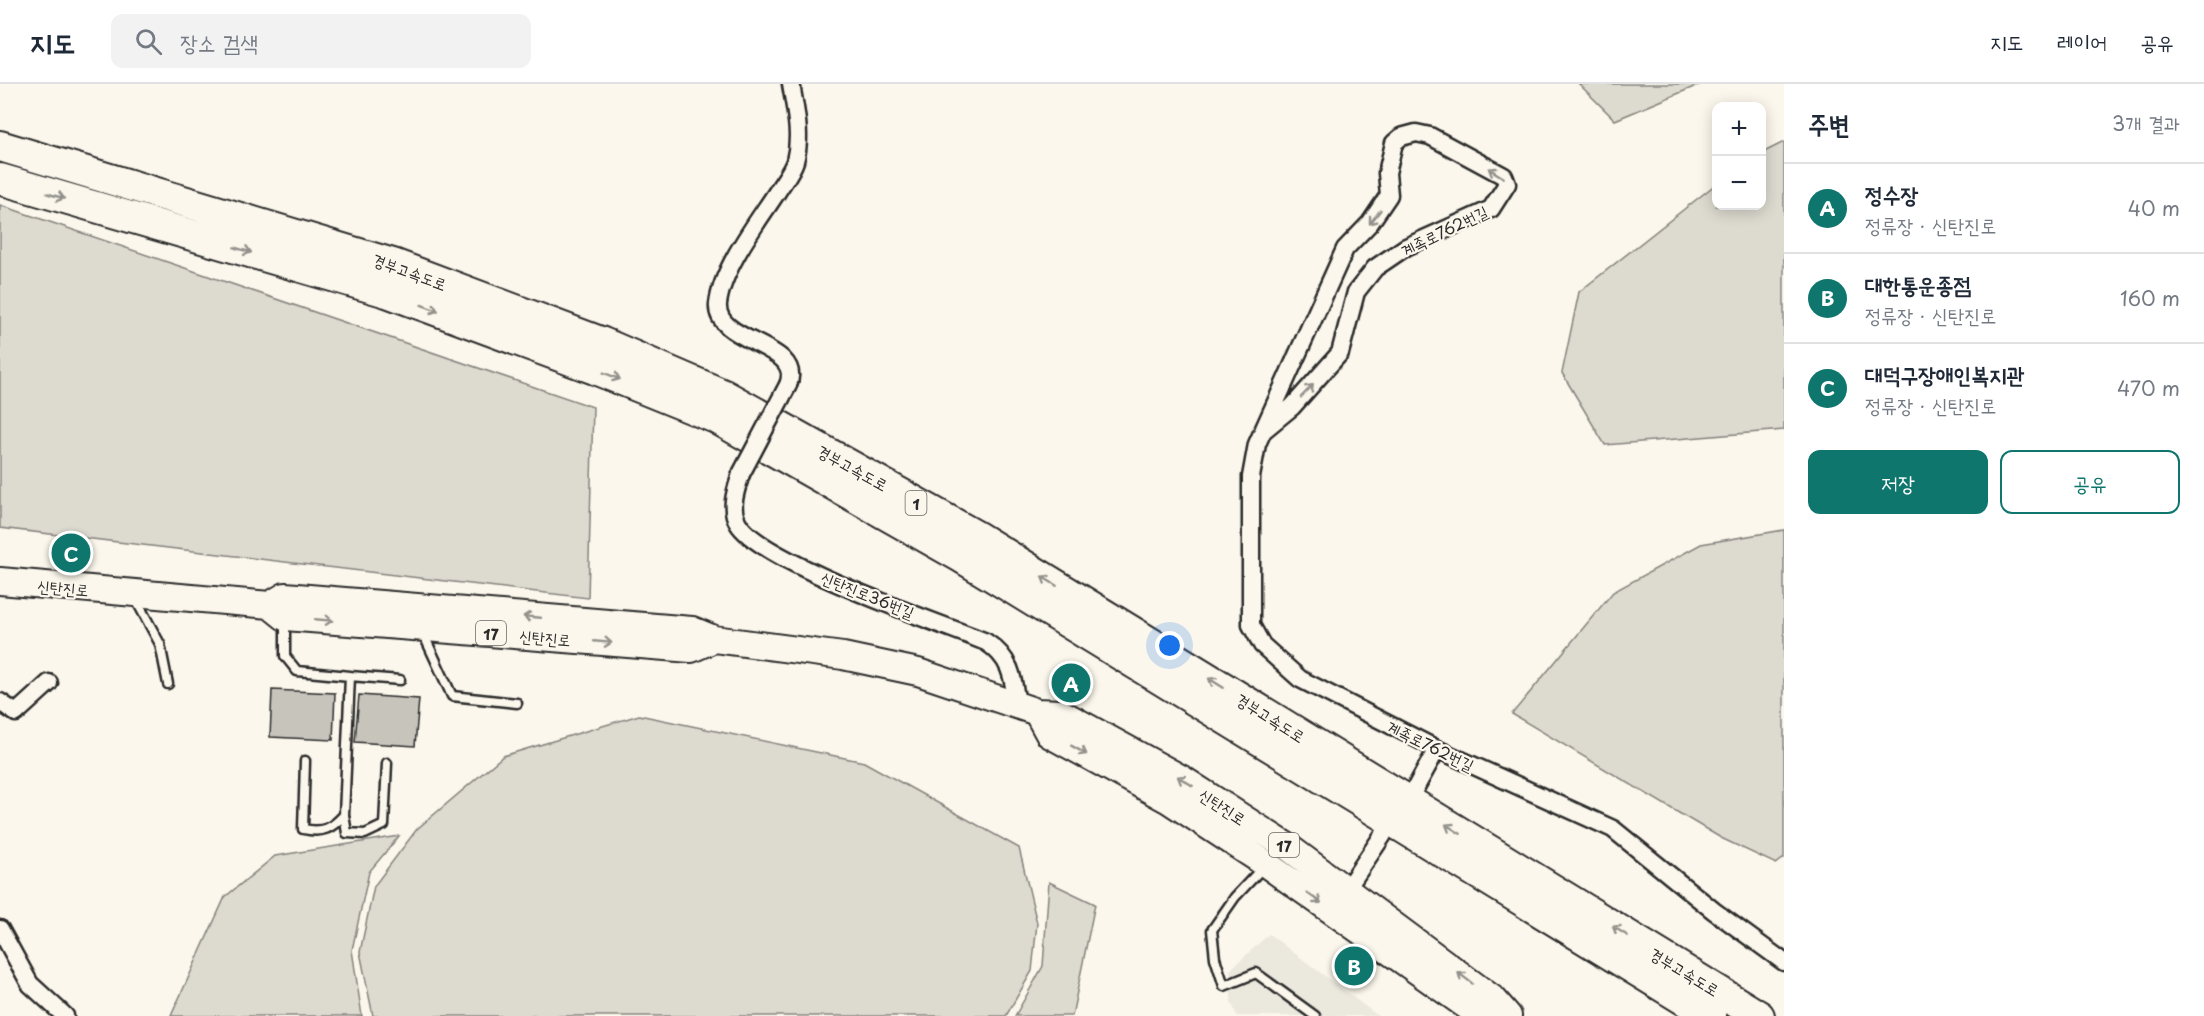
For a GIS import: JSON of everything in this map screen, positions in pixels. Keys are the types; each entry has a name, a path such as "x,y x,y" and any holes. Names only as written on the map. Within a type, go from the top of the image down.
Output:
{"highway":[{"name":"경부고속도로","path":"0,146 393,264 603,343 724,395 976,536 1759,1016"},
{"name":"경부고속도로","path":"0,179 387,292 595,369 716,418 961,557 1711,1016"}],"main road":[{"name":"신탄진로","path":"0,581 132,593 421,628 691,649 714,639"},
{"name":"신탄진로","path":"278,611 285,596 692,630 714,639 843,656 918,672 1027,709 1061,713 1182,779 1288,848 1494,1000 1508,1016"},
{"name":"신탄진로","path":"1027,709 1049,734 1167,799 1266,864 1481,1016"}],"street":[{"name":"신탄진로36번길","path":"791,84 799,142 795,163 736,259 722,287 718,306 720,319 734,331 778,355 788,366 791,377 741,474 733,509 738,523 748,535 769,550 814,573 986,642 1007,659 1027,709"},
{"name":"계족로762번길","path":"1264,430 1292,407 1340,353 1356,292 1375,268 1406,247 1491,209 1507,184 1504,176 1430,136 1416,133 1401,136 1394,143 1387,173 1389,195 1370,223 1345,249 1257,444 1251,477 1251,625 1262,645 1300,679 1437,749 1613,829 1714,911 1784,962"},
{"path":"0,702 16,713 49,683"},
{"path":"1416,787 1437,749"},
{"path":"1346,890 1383,835"},
{"path":"0,928 30,984 65,1016"}],"lane":[{"path":"132,593 159,644 168,684"},
{"path":"278,611 285,656 297,671 400,680"},
{"path":"421,628 452,696 517,703"},
{"path":"350,676 344,815 346,833 365,834 384,825 387,764"},
{"path":"305,761 303,829 316,832 332,828 344,815"},
{"path":"1266,864 1235,897 1212,930 1215,958 1224,986 1256,973 1315,1016"}],"shaded area":[{"path":"1579,84 1701,84 1615,120"},
{"path":"1784,142 1784,430 1605,445 1562,373 1579,292 1712,187 1712,210 1766,210 1766,151"},
{"path":"0,205 593,407 588,598 0,528"},
{"path":"1784,530 1784,858 1776,864 1721,838 1512,714 1613,592 1701,544"},
{"path":"639,715 864,762 1019,848 1037,923 1032,971 1006,1016 373,1016 360,952 374,886 417,829 503,756"},
{"path":"399,836 369,872 352,950 362,1016 171,1016 225,897 275,856"},
{"path":"1049,882 1095,904 1072,1016 1015,1016 1043,966"},
{"path":"1269,934 1378,1016 1237,1016 1231,1002 1230,970"}],"building":[{"path":"272,690 335,693 333,740 270,737"},
{"path":"359,695 419,699 415,746 355,742"}],"place":[{"name":"대덕구장애인복지관","path":"71,553"},
{"name":"정수장","path":"1071,683"},
{"name":"대한통운종점","path":"1354,966"}]}
